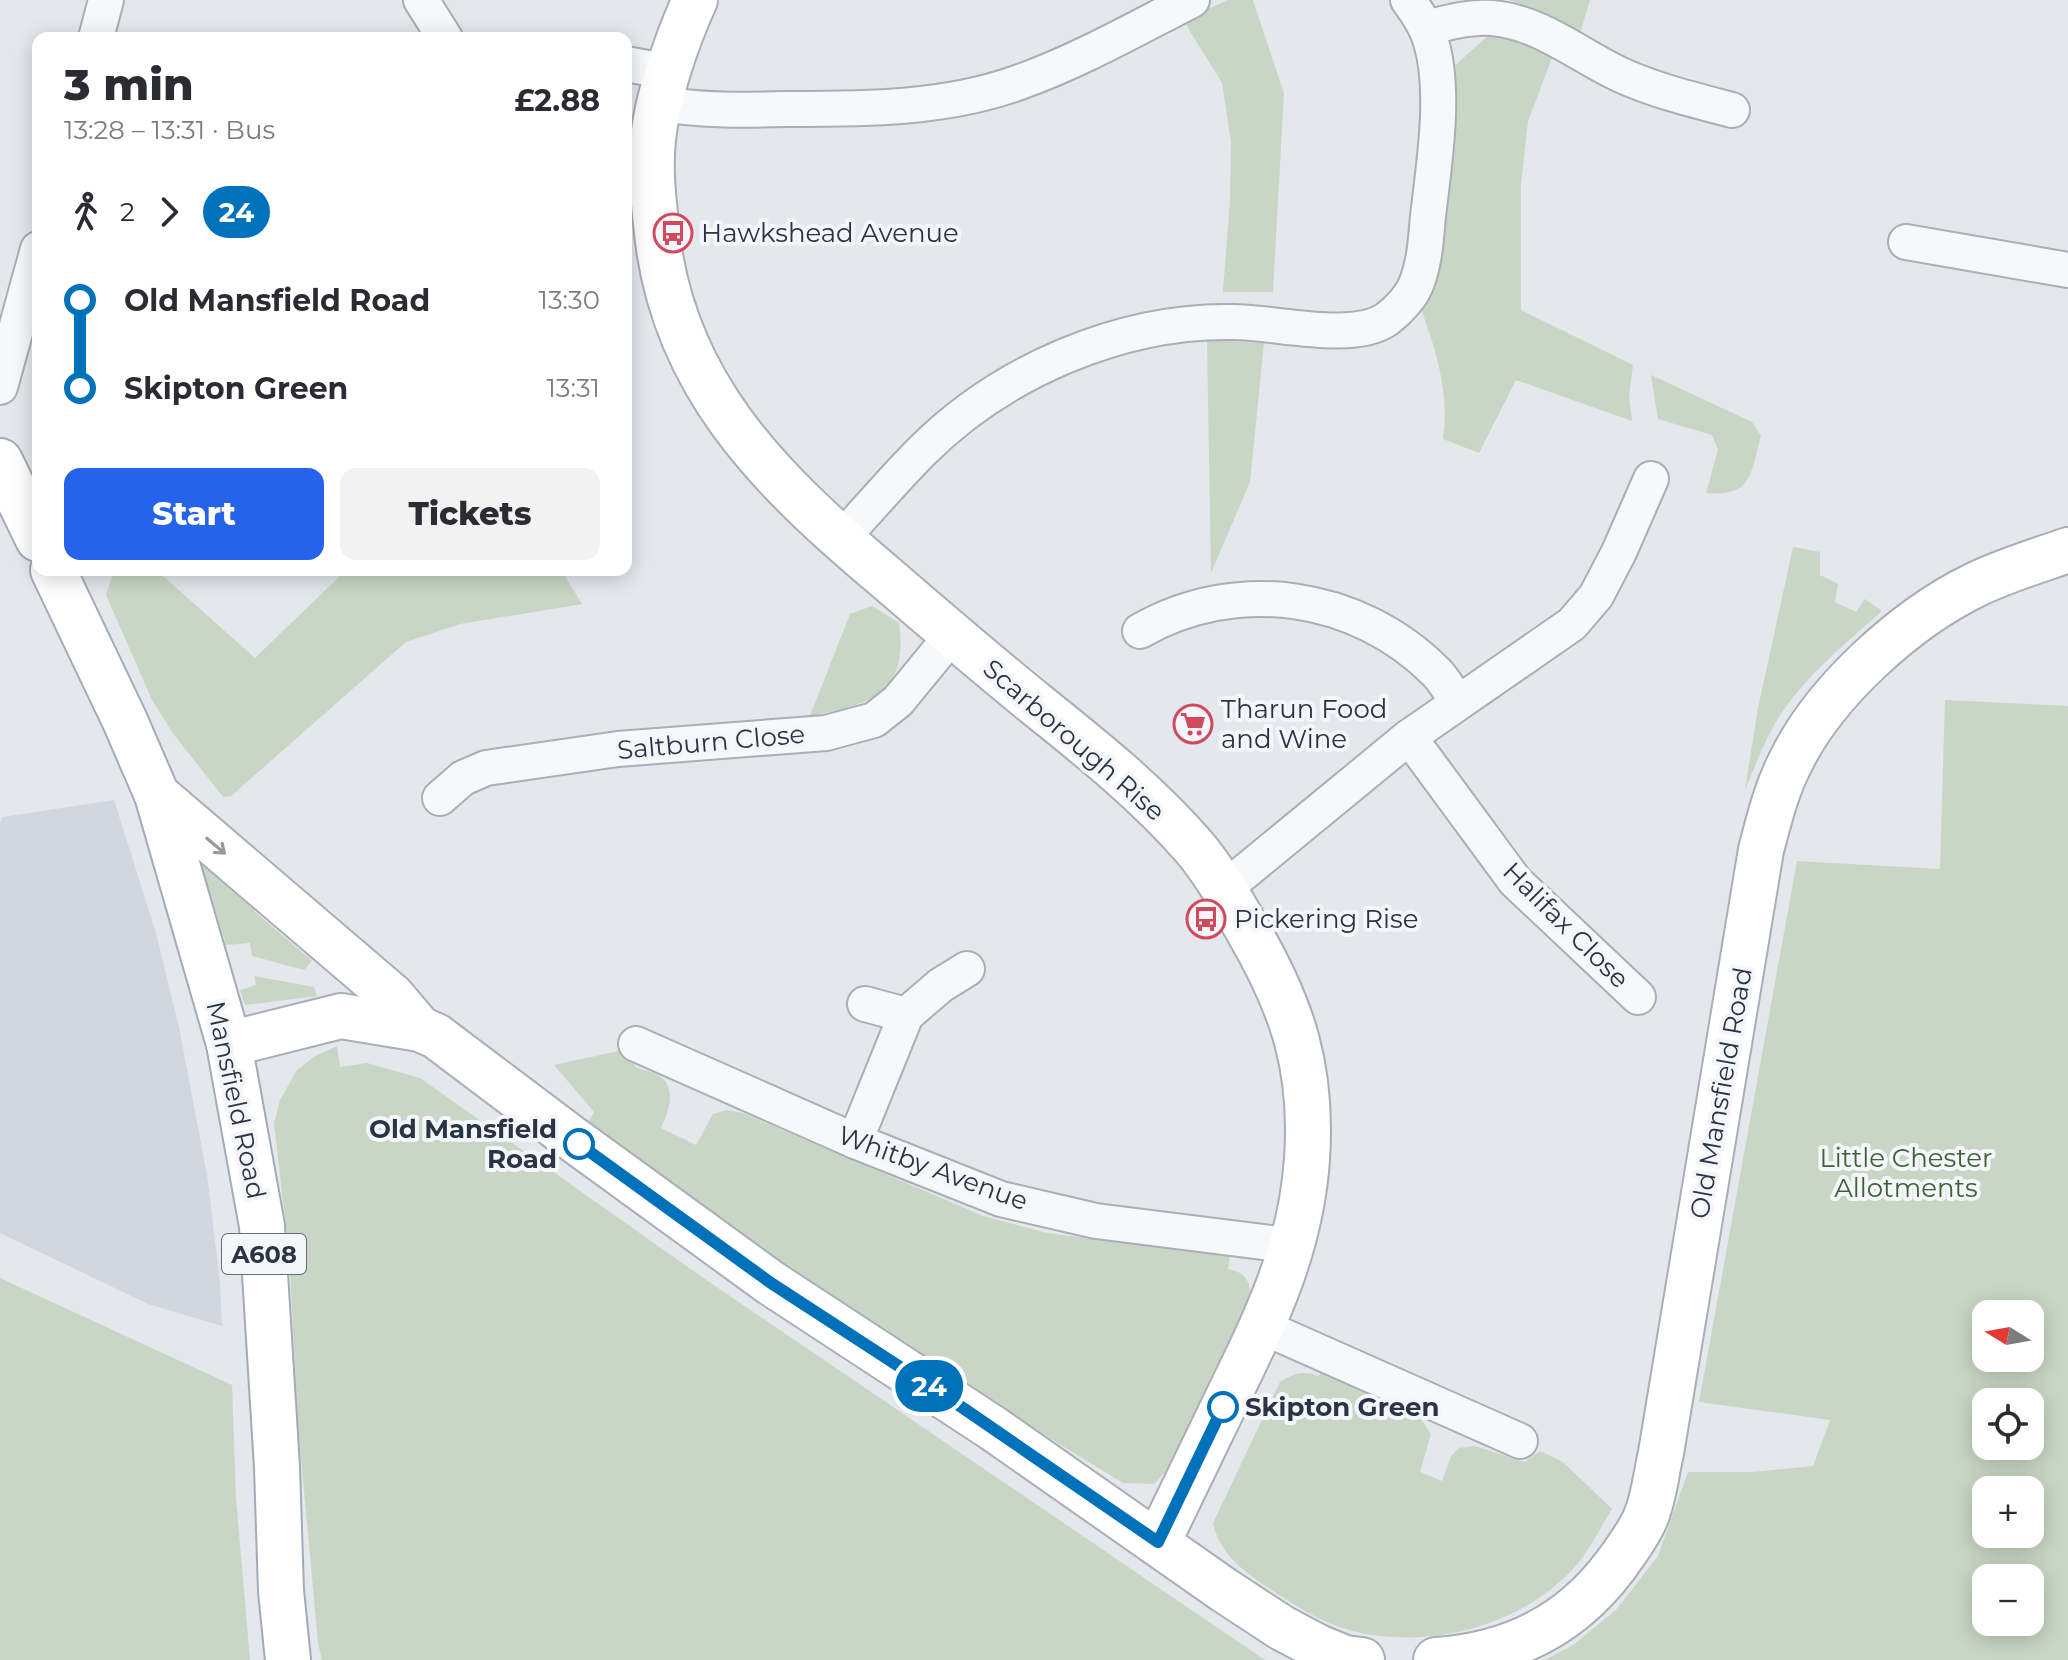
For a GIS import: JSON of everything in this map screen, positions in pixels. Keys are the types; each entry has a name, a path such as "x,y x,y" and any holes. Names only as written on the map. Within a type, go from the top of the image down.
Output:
{"street":[{"path":"98,32 106,0"},
{"path":"421,0 441,32"},
{"name":"Scarborough Rise","path":"695,0 665,88 653,137 652,168 659,257 683,342 700,375 745,441 802,505 1139,790 1195,848 1224,889 1274,975 1291,1014 1303,1063 1308,1116 1307,1160 1294,1246 1263,1327 1158,1542"},
{"path":"632,68 665,88 722,111 840,109 953,101 1015,84 1052,69 1192,0"},
{"path":"1417,14 1470,19 1491,17 1510,21 1563,42 1625,77 1732,110"},
{"path":"840,540 921,451 962,416 1016,379 1074,353 1172,326 1231,322 1344,331 1374,325 1394,313 1413,290 1420,271 1434,162 1438,81 1431,41 1417,14"},
{"path":"1906,242 2068,270"},
{"path":"0,387 32,271"},
{"path":"0,461 32,527"},
{"path":"1224,889 1409,737 1572,624 1596,596 1651,479"},
{"name":"Old Mansfield Road","path":"1436,1660 1497,1650 1548,1629 1576,1608 1606,1578 1646,1518 1661,1453 1761,850 1774,801 1805,735 1825,706 1852,677 1941,604 2009,570 2068,550"},
{"name":"Mansfield Road","path":"56,576 157,795 229,1044 262,1226 277,1467 281,1591 288,1660"},
{"path":"1140,631 1166,616 1195,606 1234,600 1276,598 1324,607 1363,619 1403,643 1438,673 1457,702"},
{"name":"Saltburn Close","path":"440,798 463,778 486,768 618,749 826,733 874,720 898,701 953,634"},
{"name":"Halifax Close","path":"1409,737 1515,881 1638,997"},
{"path":"157,795 392,996 420,1029"},
{"path":"855,1141 906,1015 941,985 967,969"},
{"path":"865,1004 906,1015"},
{"path":"229,1044 341,1016 420,1029 436,1036 771,1283 963,1408 1282,1628 1345,1658 1362,1660"},
{"name":"Whitby Avenue","path":"636,1044 855,1141 1001,1199 1096,1221 1294,1246"},
{"path":"1263,1327 1520,1441"}],"shaded area":[{"path":"114,800 156,933 179,1027 207,1175 222,1326 148,1304 0,1233 0,822 3,817"}],"green space":[{"path":"1228,0 1253,0 1284,93 1273,292 1223,292 1231,142 1222,83 1183,20"},
{"path":"1510,0 1590,0 1580,34"},
{"path":"1501,24 1554,53 1528,121 1521,185 1521,310 1633,365 1629,397 1632,421 1516,380 1479,453 1443,439 1443,386 1419,303 1439,255 1444,230 1450,70"},
{"path":"1207,340 1264,343 1250,482 1211,573"},
{"path":"1651,375 1752,422 1761,436 1751,472 1741,487 1733,491 1706,493 1718,450 1712,435 1658,419"},
{"path":"1793,547 1820,552 1820,575 1838,584 1835,602 1856,612 1865,599 1882,611 1796,694 1773,727 1745,790 1758,708"},
{"path":"112,576 163,576 255,658 340,576 565,576 582,604 460,624 406,642 231,796 223,797 172,732 152,700 106,595"},
{"path":"872,606 899,623 898,666 891,681 867,700 810,716 850,614"},
{"name":"Little Chester Allotments","path":"1945,700 2068,706 2068,1660 1545,1660 1573,1645 1616,1610 1658,1556 1688,1472 1751,1472 1813,1466 1830,1420 1699,1402 1797,861 1940,869"},
{"path":"200,860 259,900 254,911 312,961 304,970 252,956 250,943 226,945"},
{"path":"254,976 314,987 317,996 245,1005 240,990 256,985"},
{"path":"337,1046 340,1067 367,1063 420,1078 702,1277 1265,1660 322,1660 298,1425 289,1253 274,1124 280,1100 297,1070 315,1056"},
{"path":"628,1049 635,1067 658,1075 669,1089 668,1109 661,1128 696,1145 713,1114 727,1110 743,1113 983,1216 1047,1233 1230,1256 1228,1269 1240,1273 1249,1286 1248,1304 1180,1450 1166,1471 1154,1484 1123,1483 1015,1417 1009,1424 585,1128 594,1112 554,1065"},
{"path":"0,1278 232,1385 236,1498 250,1660 0,1660"},
{"path":"1323,1368 1418,1414 1431,1434 1420,1472 1442,1481 1451,1456 1459,1448 1475,1446 1524,1462 1540,1451 1563,1462 1612,1509 1572,1570 1549,1591 1492,1622 1429,1636 1396,1637 1364,1633 1319,1618 1276,1593 1237,1564 1222,1546 1213,1523 1280,1382 1299,1373 1319,1376"}],"bus line":[{"name":"24","path":"579,1144 771,1283 963,1408 1158,1542 1223,1407"}],"place":[{"name":"Hawkshead Avenue","path":"673,233"},
{"name":"Tharun Food and Wine","path":"1193,724"},
{"name":"Pickering Rise","path":"1206,919"},
{"name":"Old Mansfield Road","path":"579,1144"},
{"name":"Skipton Green","path":"1223,1407"}]}
